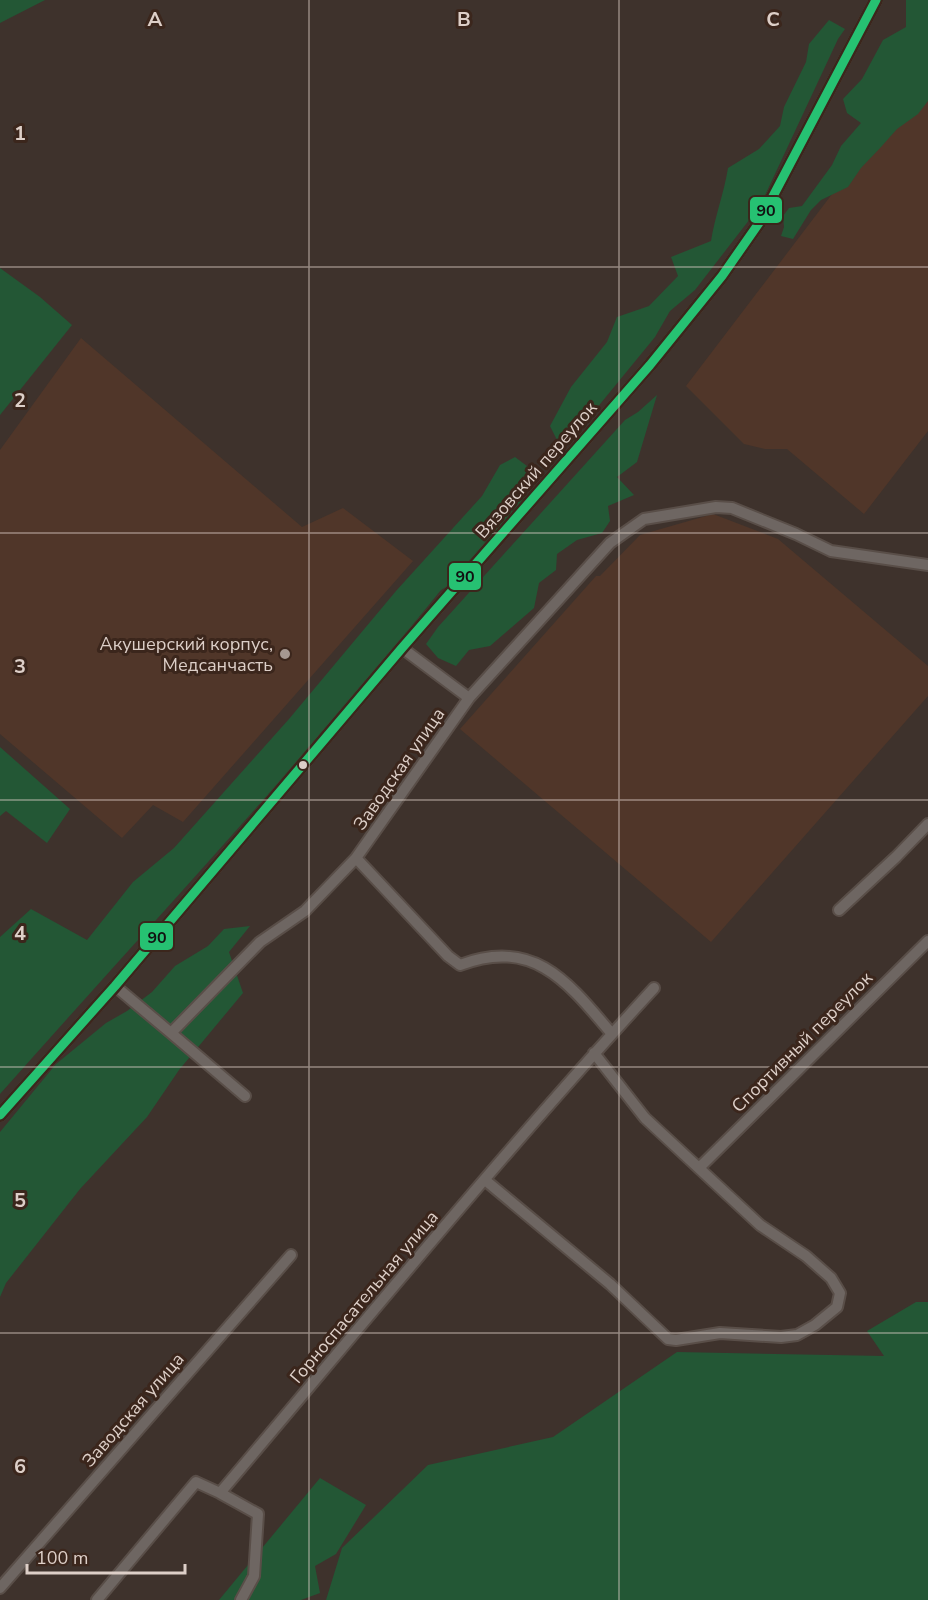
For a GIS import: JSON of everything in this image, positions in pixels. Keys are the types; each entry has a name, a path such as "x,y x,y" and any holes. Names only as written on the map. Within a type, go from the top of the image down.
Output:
{"street":[{"name":"Вязовский переулок","path":"0,1114 115,986 402,648 650,365 722,276 759,223 876,0"},
{"name":"Заводская улица","path":"171,1034 260,942 305,911 356,858 469,698 610,543 644,519 716,507 732,508 831,551 928,565"},
{"path":"402,648 469,698"},
{"path":"839,910 928,824"},
{"name":"Заводская улица","path":"356,858 448,956 460,965 481,957 506,955 533,962 558,976 577,993 612,1034"},
{"name":"Спортивный переулок","path":"700,1167 928,941"},
{"path":"115,986 245,1096"},
{"name":"Горноспасательная улица","path":"220,1493 594,1053 654,988"},
{"path":"485,1180 610,1284 668,1339 676,1340 720,1333 781,1337 797,1335 837,1307 840,1293 831,1278 806,1256 760,1226 700,1167 645,1118 594,1053"},
{"name":"Заводская улица","path":"0,1588 291,1255"},
{"path":"97,1600 196,1482 258,1514 254,1576 241,1600"}],"shaded area":[{"path":"928,68 928,431 864,514 787,449 765,449 744,444 686,386"},
{"path":"81,338 302,527 343,508 413,561 183,822 153,805 122,838 0,734 0,450"},
{"path":"713,514 778,539 928,666 928,696 711,942 460,729 596,576 600,576 640,535"}],"green space":[{"path":"0,0 45,0 0,23"},
{"path":"906,0 928,0 928,101 918,114 897,129 861,168 848,187 821,200 811,210 793,239 781,236 784,227 783,216 789,208 802,206 832,165 841,146 861,123 847,113 843,99 862,79 883,40 906,27"},
{"path":"829,20 845,29 838,39 760,206 695,290 670,311 655,337 569,442 557,440 550,426 571,387 607,342 617,317 649,306 678,276 671,257 711,241 728,168 759,149 780,126 784,107 806,62 809,44"},
{"path":"0,268 40,297 72,325 0,415"},
{"path":"657,395 637,462 617,477 634,495 608,506 610,521 602,533 577,540 557,554 556,570 539,583 534,608 490,646 469,650 456,666 438,658 426,644 438,627 625,420"},
{"path":"515,457 531,469 524,498 456,581 441,590 279,782 0,1094 0,937 31,909 87,940 133,882 174,848 289,719 396,591 482,496 500,465"},
{"path":"0,747 70,809 47,843 6,811 0,816"},
{"path":"250,926 229,952 243,993 179,1070 147,1117 80,1189 6,1283 0,1297 0,1132 56,1064 106,1023 152,992 175,966 208,946 224,929"},
{"path":"916,1302 928,1302 928,1600 326,1600 342,1548 428,1465 553,1437 677,1352 884,1356 867,1331"},
{"path":"320,1478 366,1505 336,1554 315,1566 320,1593 301,1600 219,1600"}],"transit line":[{"name":"90","path":"0,1115 115,986 402,648 650,365 722,276 759,223 876,0"}],"place":[{"name":"Акушерский корпус, Медсанчасть","path":"285,654"}]}
